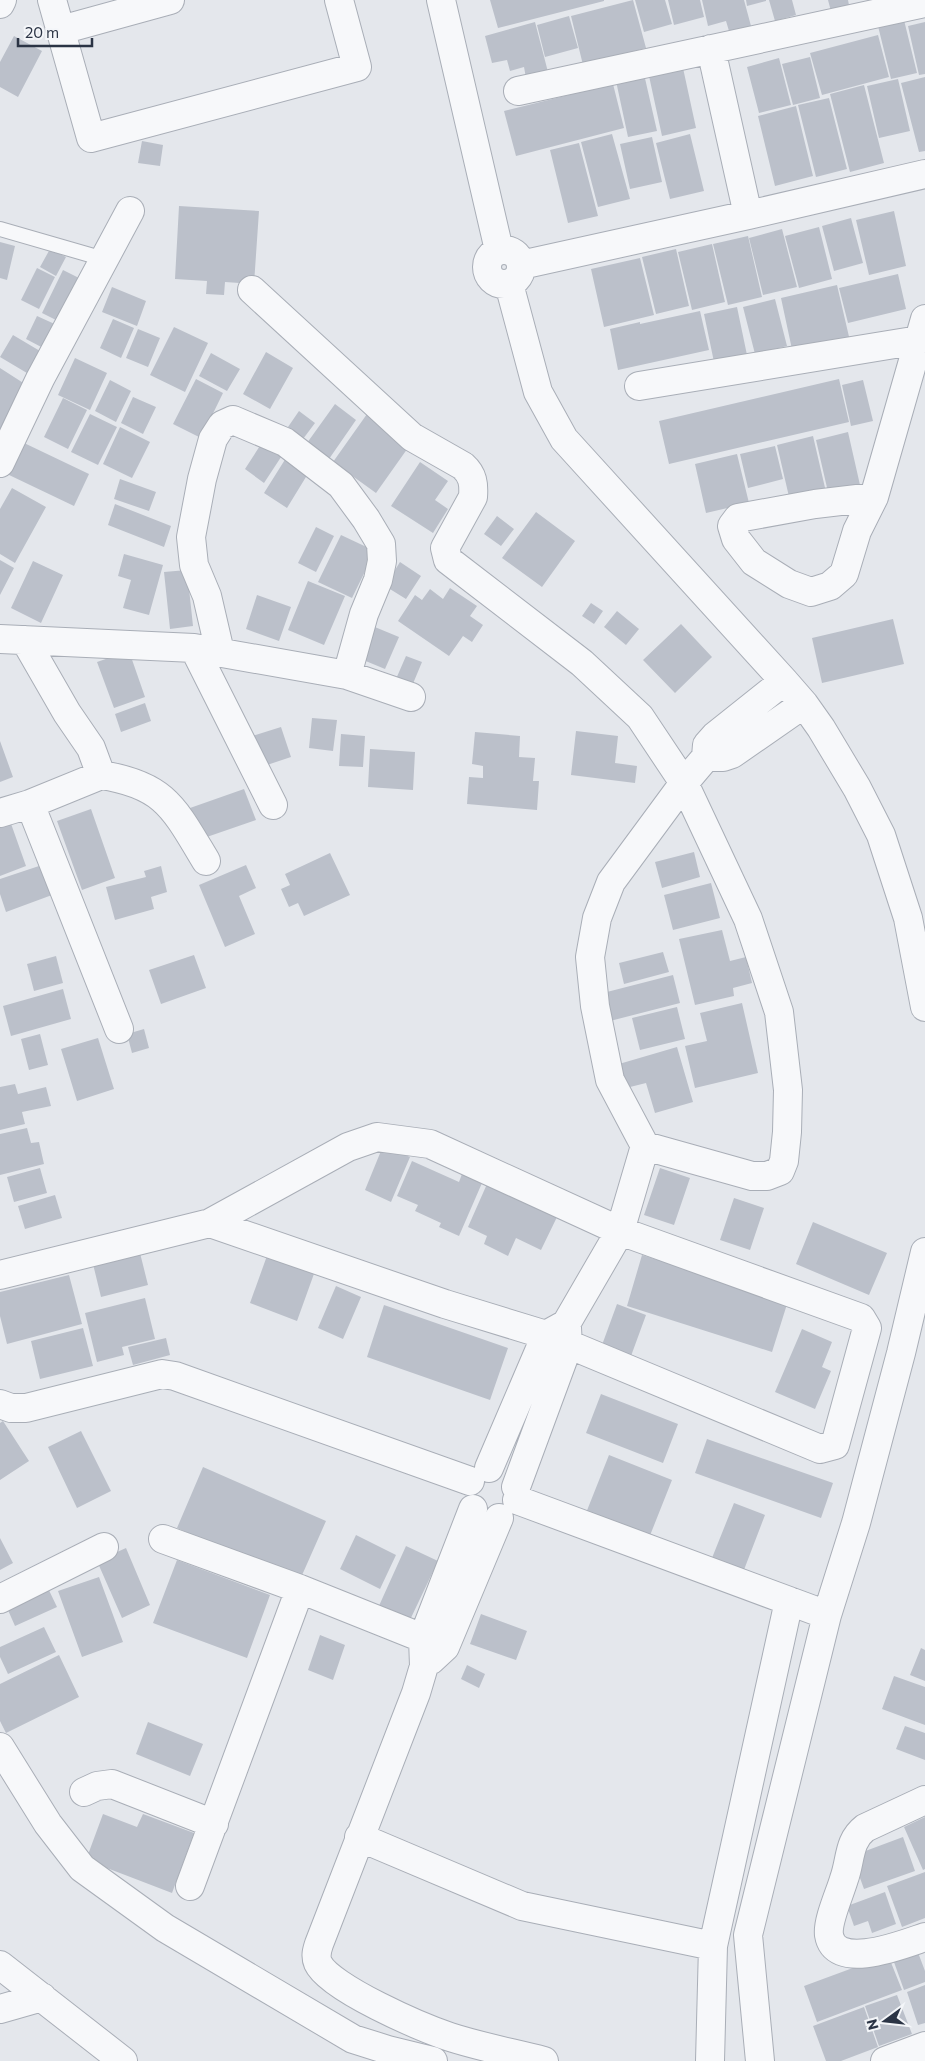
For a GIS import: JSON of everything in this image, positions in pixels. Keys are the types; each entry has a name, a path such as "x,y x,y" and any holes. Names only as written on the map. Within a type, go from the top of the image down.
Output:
{"street":[{"path":"0,4 2,0"},
{"path":"52,0 92,138 357,67 339,0"},
{"path":"61,30 170,0"},
{"path":"441,0 510,266 538,392 564,439 804,704 856,788 882,835 908,918 925,1007"},
{"path":"518,91 925,3"},
{"path":"711,49 748,215"},
{"path":"510,266 748,215 925,174"},
{"path":"0,463 40,379 130,211"},
{"path":"252,290 412,437 463,466 469,472 474,488 472,497 445,548 448,560 582,662 640,717 684,783 748,919 779,1012 788,1090 786,1142 784,1161 780,1171 767,1176 752,1176 645,1146"},
{"path":"639,386 922,329 874,497 857,531 844,574 830,586 811,592 789,584 754,562 736,539 732,526 738,518 815,504 874,497"},
{"path":"273,805 207,650 206,596 194,565 191,537 202,479 213,439 222,425 233,420 285,442 341,485 366,519 381,544 382,561 378,580 364,614 347,674"},
{"path":"12,639 207,650 347,674 411,697"},
{"path":"12,639 91,748 101,775"},
{"path":"0,1404 11,1408 26,1408 162,1374 175,1376 479,1474 504,1470 512,1476 511,1501 490,1518 480,1515 473,1509 468,1500 467,1490 479,1474 620,1231 645,1146 610,1080 595,1006 590,957 597,918 611,882 684,783 706,757 707,745 715,736 784,681"},
{"path":"706,757 723,758 732,754 804,704"},
{"path":"0,813 30,804 101,775 140,784 156,793 183,822 206,861"},
{"path":"30,804 119,1029"},
{"path":"0,1275 210,1223 348,1146 377,1137 430,1144 620,1231 861,1318 867,1328 834,1444 820,1449 560,1335 436,1300 210,1223"},
{"path":"760,2061 748,1935 827,1615 856,1523 925,1252"},
{"path":"544,2061 450,2037 378,2006 335,1981 323,1971 318,1963 317,1952 434,1642 511,1501 560,1335"},
{"path":"511,1501 827,1615"},
{"path":"434,1642 473,1509"},
{"path":"163,1539 300,1589 434,1642"},
{"path":"0,1599 104,1547"},
{"path":"190,1886 300,1589"},
{"path":"710,2061 713,1946 790,1602"},
{"path":"5,1756 48,1824 82,1868 165,1928 353,2039 434,2061"},
{"path":"84,1792 97,1786 112,1784 214,1824"},
{"path":"925,1800 865,1828 857,1834 853,1840 847,1872 830,1923 829,1936 836,1948 846,1954 882,1951 925,1937"},
{"path":"359,1837 522,1906 713,1946"},
{"path":"0,1964 123,2061"},
{"path":"0,2009 42,1997"},
{"path":"885,2061 925,2046"}],"lane":[{"path":"0,229 104,259"}],"building":[{"path":"490,0 604,0 604,1 498,28"},
{"path":"633,0 646,48 583,65 571,16"},
{"path":"635,0 665,0 672,24 644,32"},
{"path":"668,0 700,0 704,17 674,25"},
{"path":"702,0 744,0 751,26 729,31 726,21 708,26"},
{"path":"746,0 766,0 766,1 747,6"},
{"path":"769,0 792,0 796,15 775,21"},
{"path":"828,0 848,0 850,10 832,15"},
{"path":"569,16 578,48 545,57 537,25"},
{"path":"904,20 917,73 891,79 878,26"},
{"path":"535,22 548,72 526,78 524,67 510,71 507,60 492,63 485,36"},
{"path":"925,22 925,74 919,75 908,26"},
{"path":"878,35 889,77 822,95 810,53"},
{"path":"14,36 42,51 18,97 0,87 0,62"},
{"path":"810,57 820,98 793,105 782,64"},
{"path":"779,58 791,105 759,113 747,67"},
{"path":"683,68 696,128 662,136 649,76"},
{"path":"644,74 657,131 628,137 616,81"},
{"path":"925,77 925,151 919,152 901,83"},
{"path":"898,79 910,131 879,138 867,86"},
{"path":"613,84 624,128 516,156 504,111"},
{"path":"864,85 884,163 850,172 830,94"},
{"path":"829,98 847,169 816,177 798,105"},
{"path":"796,106 813,176 775,186 758,116"},
{"path":"612,134 630,199 598,207 581,142"},
{"path":"690,134 704,191 670,199 656,143"},
{"path":"652,137 662,182 630,189 620,144"},
{"path":"142,141 163,145 160,166 138,163"},
{"path":"579,143 598,216 568,223 550,150"},
{"path":"179,206 259,211 254,284 225,282 224,295 206,294 207,281 175,279"},
{"path":"894,211 906,266 869,275 856,220"},
{"path":"851,218 863,263 834,271 822,226"},
{"path":"819,227 832,279 799,288 785,236"},
{"path":"782,229 797,287 763,295 749,238"},
{"path":"748,236 762,297 728,305 713,244"},
{"path":"0,242 15,246 7,280 0,278"},
{"path":"712,244 725,302 692,310 678,252"},
{"path":"50,249 66,257 56,276 40,267"},
{"path":"676,249 689,306 656,314 642,257"},
{"path":"640,258 654,315 604,327 591,269"},
{"path":"37,268 55,277 39,309 21,300"},
{"path":"63,270 85,281 64,324 42,313"},
{"path":"898,274 906,309 848,323 839,288"},
{"path":"837,285 850,341 793,354 781,298"},
{"path":"112,287 146,301 137,326 102,312"},
{"path":"775,299 787,346 755,354 743,307"},
{"path":"737,307 747,355 714,362 704,314"},
{"path":"700,311 709,350 618,370 610,329"},
{"path":"37,316 59,326 47,350 26,339"},
{"path":"113,319 134,328 121,358 100,348"},
{"path":"174,327 208,343 185,392 150,375"},
{"path":"138,329 160,338 148,367 126,358"},
{"path":"13,335 45,354 32,376 0,357"},
{"path":"266,352 293,368 270,409 243,394"},
{"path":"211,353 240,369 227,391 199,376"},
{"path":"75,358 107,373 90,410 58,395"},
{"path":"0,368 28,386 1,430 0,429"},
{"path":"196,379 223,393 201,438 173,424"},
{"path":"839,379 849,422 669,464 659,421"},
{"path":"110,380 131,391 116,422 95,411"},
{"path":"863,380 873,421 851,426 842,385"},
{"path":"133,397 156,407 143,434 121,423"},
{"path":"63,398 87,410 68,449 44,437"},
{"path":"335,404 356,420 329,459 307,443"},
{"path":"299,411 315,423 303,439 288,427"},
{"path":"90,414 117,427 98,465 71,452"},
{"path":"367,414 410,445 376,493 333,462"},
{"path":"120,427 150,442 132,478 103,464"},
{"path":"848,432 860,485 828,492 816,440"},
{"path":"813,436 826,492 790,501 777,445"},
{"path":"265,438 285,451 264,483 245,469"},
{"path":"22,442 89,474 74,506 7,474"},
{"path":"775,446 783,479 748,488 740,454"},
{"path":"737,454 749,503 706,513 695,464"},
{"path":"286,458 309,472 287,508 264,493"},
{"path":"420,462 448,481 435,500 448,509 433,533 391,506"},
{"path":"120,479 156,492 149,511 114,499"},
{"path":"12,488 46,507 15,563 0,554 0,509"},
{"path":"115,504 171,526 164,547 108,525"},
{"path":"536,512 575,541 542,587 502,558"},
{"path":"497,516 514,529 501,546 484,534"},
{"path":"316,527 334,536 316,572 298,563"},
{"path":"341,535 375,551 352,598 318,582"},
{"path":"124,554 163,565 149,615 123,608 131,580 118,576"},
{"path":"0,560 14,568 0,595"},
{"path":"33,561 63,575 41,623 11,608"},
{"path":"400,562 421,576 406,599 385,586"},
{"path":"187,570 193,626 170,629 164,572"},
{"path":"308,581 345,596 324,645 288,630"},
{"path":"450,588 477,606 470,616 483,625 472,642 463,636 449,656 398,621 415,595 422,600 430,589 443,599"},
{"path":"257,595 291,607 279,641 246,629"},
{"path":"591,603 603,611 594,624 582,616"},
{"path":"617,611 639,629 626,645 604,627"},
{"path":"893,619 904,664 822,683 812,638"},
{"path":"681,624 712,657 675,693 643,660"},
{"path":"370,625 399,637 385,669 356,657"},
{"path":"129,651 145,697 114,708 97,662"},
{"path":"406,656 422,662 412,686 396,679"},
{"path":"145,703 151,721 121,732 115,714"},
{"path":"312,718 337,720 333,751 309,748"},
{"path":"281,727 291,757 258,768 249,737"},
{"path":"576,731 618,736 615,763 637,766 635,783 571,775"},
{"path":"475,732 520,736 519,757 535,758 533,781 539,781 537,810 467,804 469,777 483,778 483,766 472,764"},
{"path":"341,734 365,736 363,767 339,766"},
{"path":"0,741 13,777 0,782"},
{"path":"370,749 415,752 413,790 368,787"},
{"path":"244,789 256,820 201,839 190,808"},
{"path":"91,809 115,878 82,890 57,821"},
{"path":"9,818 26,866 0,876 0,821"},
{"path":"694,852 700,877 662,888 655,862"},
{"path":"330,853 350,895 304,916 298,903 289,907 281,889 290,885 285,874"},
{"path":"42,865 52,895 6,912 0,894 0,879"},
{"path":"246,865 256,888 239,896 255,934 225,947 199,885"},
{"path":"161,866 167,892 151,897 154,909 115,920 106,887 146,877 144,871"},
{"path":"711,883 720,918 673,930 664,895"},
{"path":"722,930 730,961 746,957 752,983 733,988 734,996 695,1005 679,939"},
{"path":"663,952 669,972 624,984 619,963"},
{"path":"194,955 206,988 161,1004 149,970"},
{"path":"56,956 63,983 34,991 27,964"},
{"path":"673,975 680,1003 610,1021 603,993"},
{"path":"63,989 71,1019 11,1036 3,1006"},
{"path":"742,1003 758,1073 695,1088 685,1046 707,1041 700,1013"},
{"path":"677,1007 685,1039 640,1050 632,1018"},
{"path":"144,1029 149,1048 132,1053 127,1034"},
{"path":"40,1034 48,1065 29,1070 21,1039"},
{"path":"98,1038 114,1089 77,1101 61,1049"},
{"path":"677,1047 693,1102 655,1113 646,1083 626,1088 619,1064"},
{"path":"15,1084 18,1094 46,1087 51,1106 22,1112 25,1124 0,1130 0,1087"},
{"path":"27,1128 31,1143 39,1142 44,1164 0,1175 0,1134"},
{"path":"383,1146 410,1157 391,1202 365,1190"},
{"path":"412,1161 459,1182 462,1174 482,1183 459,1236 439,1227 441,1223 415,1211 418,1205 397,1196"},
{"path":"40,1168 47,1193 14,1202 7,1177"},
{"path":"660,1168 690,1178 674,1225 644,1215"},
{"path":"487,1184 557,1217 541,1250 516,1238 508,1256 484,1244 487,1236 468,1227"},
{"path":"55,1195 62,1218 25,1229 18,1206"},
{"path":"734,1198 764,1208 750,1250 720,1240"},
{"path":"813,1222 887,1253 869,1295 796,1264"},
{"path":"140,1253 148,1285 101,1297 93,1264"},
{"path":"268,1253 315,1271 297,1321 250,1303"},
{"path":"642,1255 788,1301 772,1352 627,1306"},
{"path":"69,1275 82,1324 7,1344 0,1316 0,1292"},
{"path":"336,1286 361,1297 343,1339 318,1328"},
{"path":"145,1298 155,1339 122,1347 124,1355 97,1362 85,1313"},
{"path":"617,1304 646,1315 631,1356 602,1345"},
{"path":"384,1305 508,1348 490,1400 367,1357"},
{"path":"83,1328 93,1366 40,1379 31,1341"},
{"path":"802,1329 832,1342 822,1367 831,1371 815,1409 775,1392"},
{"path":"166,1338 170,1355 133,1365 128,1347"},
{"path":"601,1394 678,1424 663,1463 586,1433"},
{"path":"3,1421 29,1461 0,1480 0,1423"},
{"path":"81,1431 111,1491 77,1508 48,1447"},
{"path":"707,1439 833,1483 821,1518 695,1473"},
{"path":"609,1455 672,1480 649,1538 586,1513"},
{"path":"203,1467 326,1521 299,1582 177,1528"},
{"path":"734,1503 765,1515 742,1575 710,1563"},
{"path":"356,1535 396,1555 380,1589 340,1569"},
{"path":"0,1538 13,1563 0,1570"},
{"path":"406,1546 438,1561 409,1622 378,1608"},
{"path":"126,1548 150,1605 122,1618 97,1561"},
{"path":"177,1560 270,1595 247,1658 153,1623"},
{"path":"99,1577 123,1642 82,1657 58,1591"},
{"path":"45,1582 57,1607 15,1626 4,1601"},
{"path":"481,1614 527,1631 516,1660 470,1644"},
{"path":"44,1627 56,1652 8,1674 0,1657 0,1647"},
{"path":"320,1635 345,1645 333,1680 308,1670"},
{"path":"921,1648 925,1650 925,1681 910,1675"},
{"path":"59,1655 79,1697 6,1733 0,1721 0,1684"},
{"path":"467,1665 485,1674 479,1688 461,1679"},
{"path":"894,1676 925,1687 925,1725 882,1709"},
{"path":"148,1722 203,1744 190,1776 136,1754"},
{"path":"905,1726 925,1733 925,1760 896,1749"},
{"path":"103,1814 137,1827 143,1814 194,1833 172,1893 86,1860"},
{"path":"925,1817 925,1869 923,1870 904,1827"},
{"path":"903,1837 915,1871 864,1889 852,1856"},
{"path":"925,1872 925,1918 902,1927 887,1886"},
{"path":"885,1892 896,1924 872,1933 868,1921 854,1926 847,1906"},
{"path":"914,1942 925,1971 925,1982 904,1990 890,1951"},
{"path":"888,1955 902,1990 817,2022 804,1986"},
{"path":"925,1985 925,2023 918,2025 907,1992"},
{"path":"897,1995 912,2034 879,2046 865,2006"},
{"path":"864,2007 878,2047 841,2061 826,2061 813,2026"}]}
